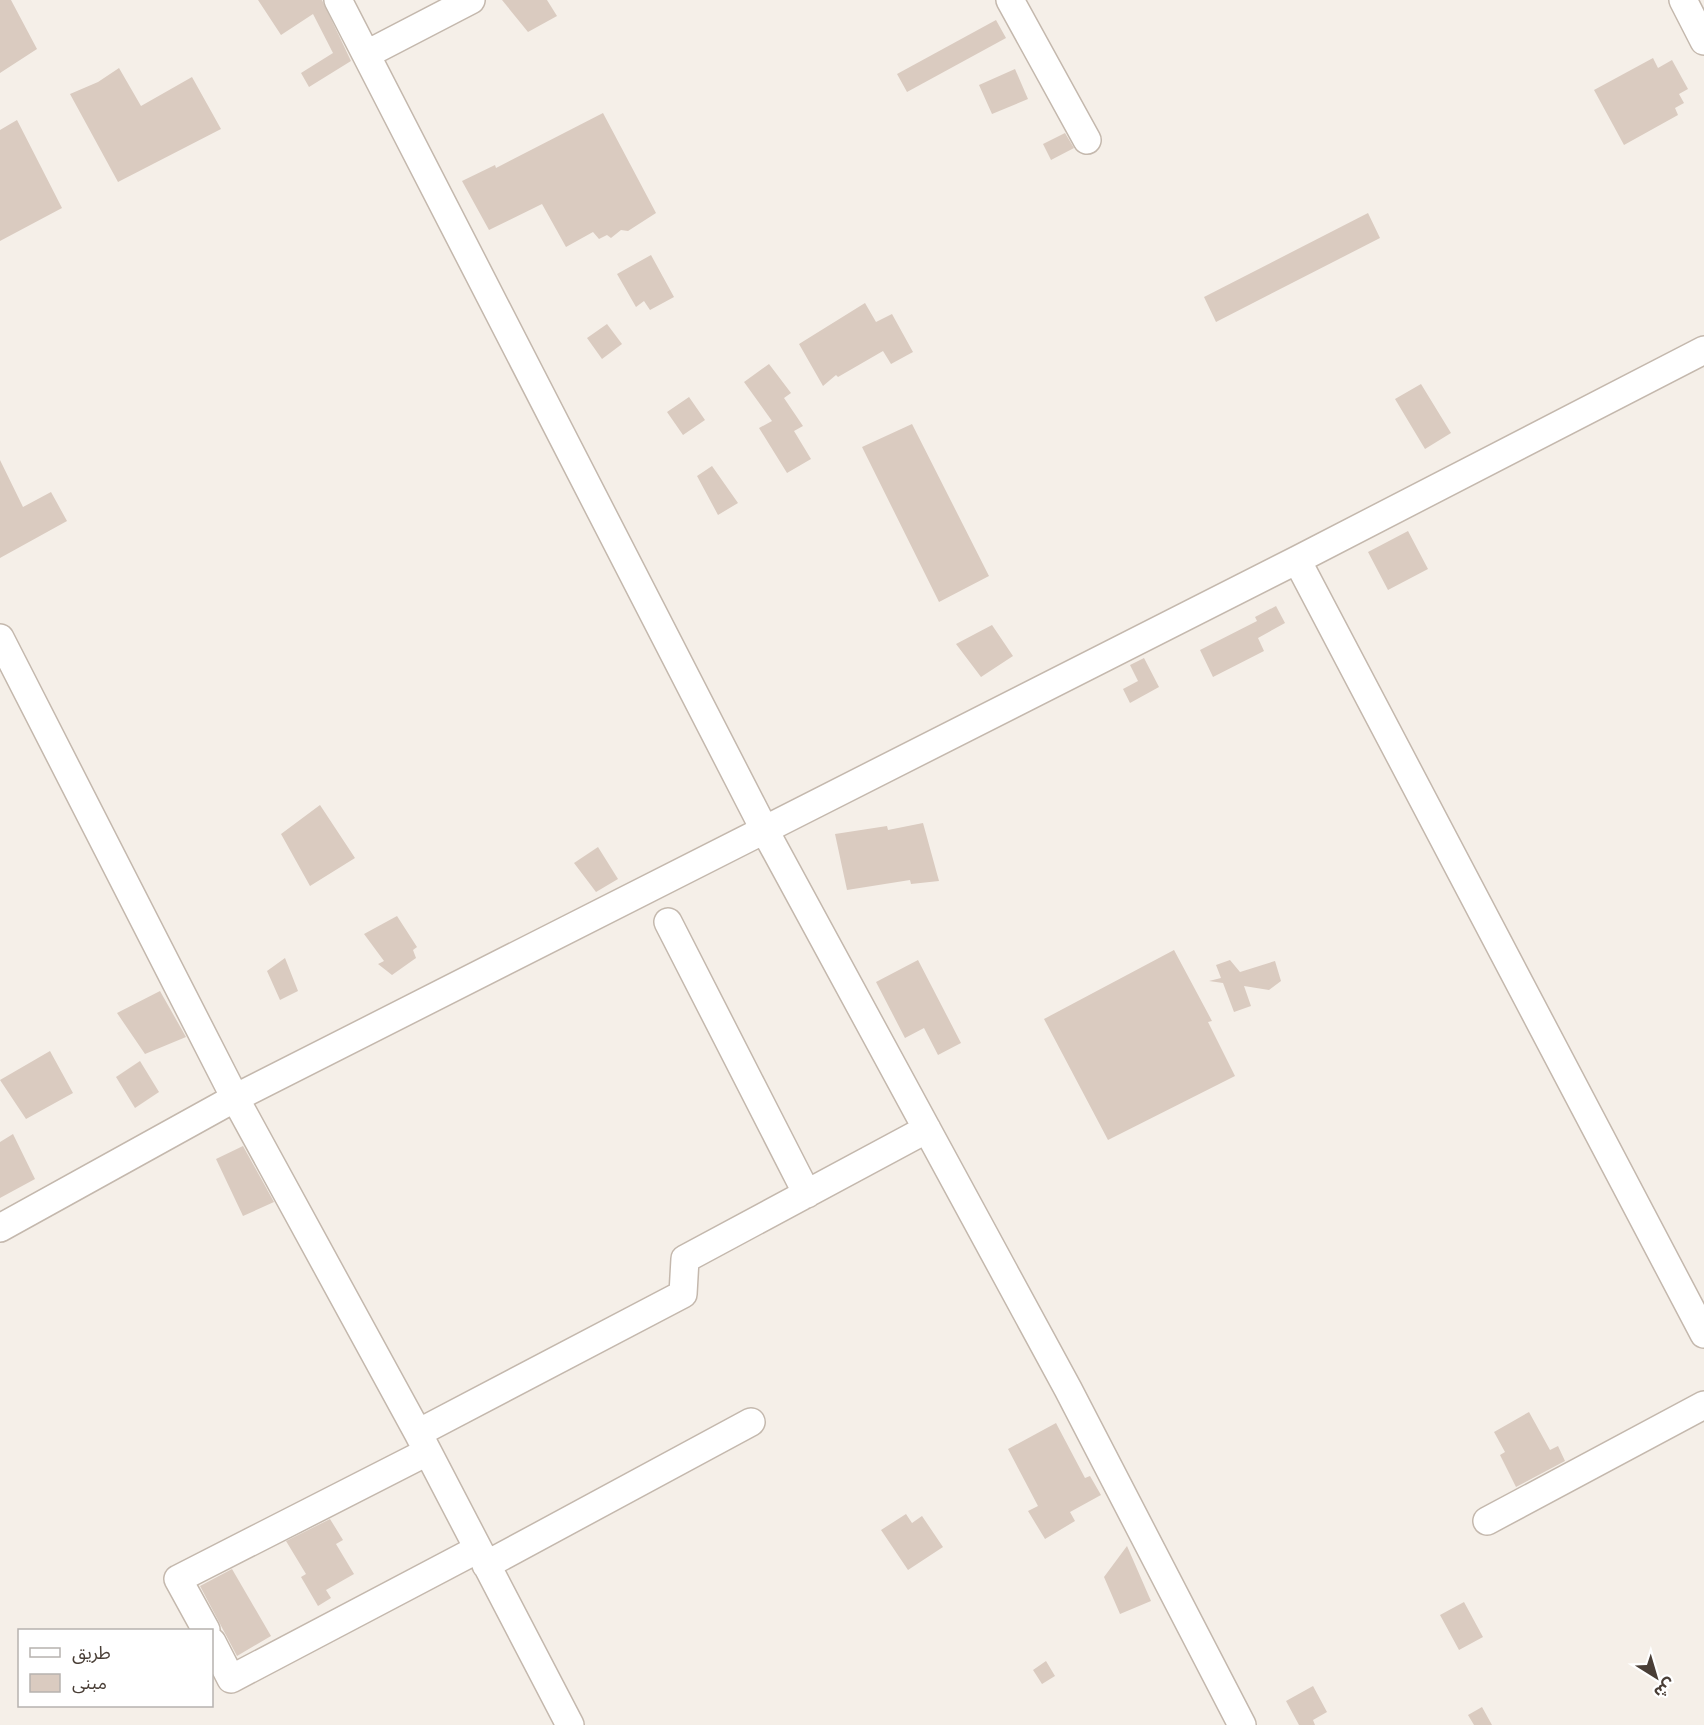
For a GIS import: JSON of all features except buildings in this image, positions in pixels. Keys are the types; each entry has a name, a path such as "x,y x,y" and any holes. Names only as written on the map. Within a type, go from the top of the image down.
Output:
{"street":[{"path":"338,0 764,829 1068,1389 1242,1725"},
{"path":"367,54 471,0"},
{"path":"1010,0 1087,140"},
{"path":"1683,0 1704,41"},
{"path":"0,1228 235,1098 1297,560 1704,350"},
{"path":"1297,560 1704,1334"},
{"path":"0,638 235,1098 422,1442 570,1725"},
{"path":"668,922 807,1194"},
{"path":"205,1629 178,1579 682,1294 685,1259 927,1130"},
{"path":"1487,1521 1704,1406"},
{"path":"213,1644 231,1679 752,1422"}]}
